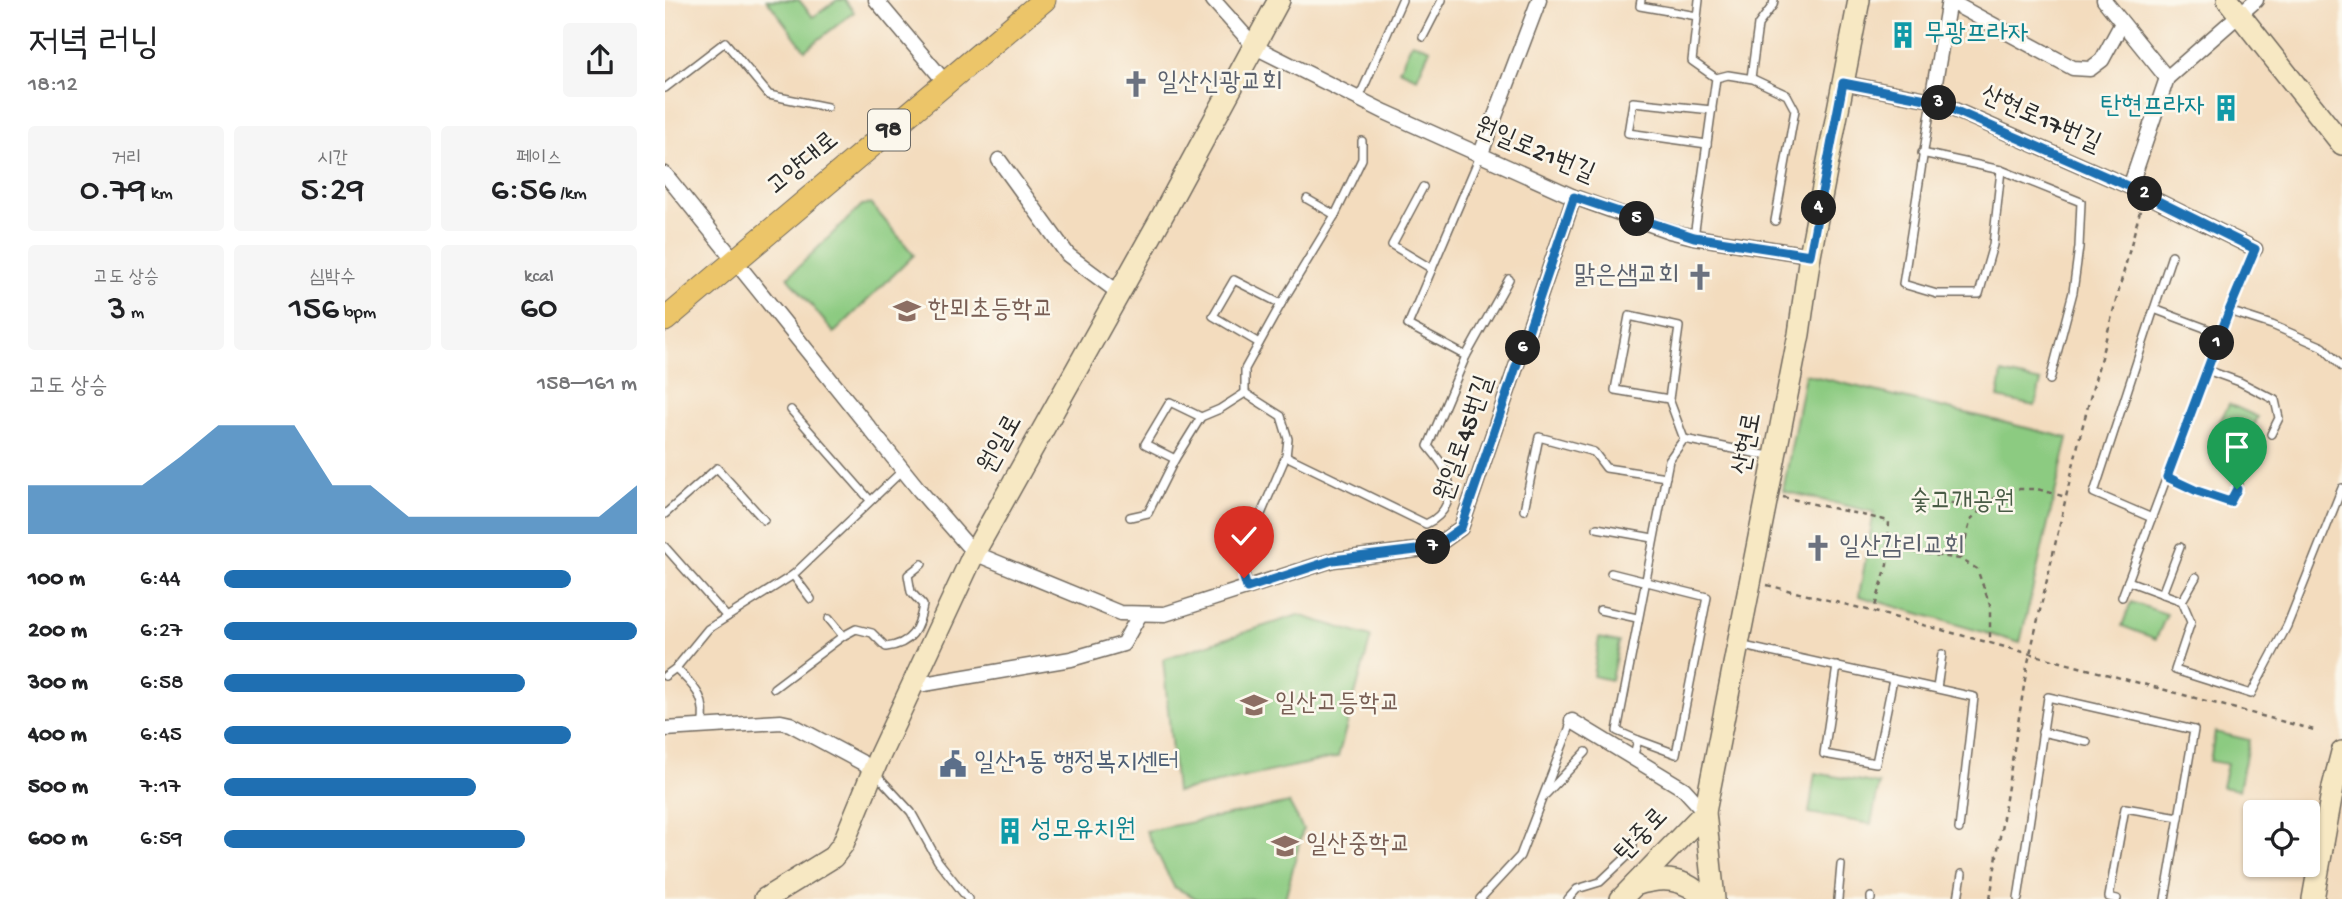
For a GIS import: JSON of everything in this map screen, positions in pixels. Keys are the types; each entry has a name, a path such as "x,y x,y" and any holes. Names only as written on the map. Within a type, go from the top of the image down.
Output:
{"main road":[{"name":"고양대로","path":"665,320 731,257 942,78 1029,0"},
{"name":"고양대로","path":"942,78 1044,0"},
{"name":"원일로","path":"765,899 816,869 839,851 974,553 1279,0"},
{"name":"산현로","path":"1714,899 1705,812 1799,334 1810,255 1859,0"},
{"path":"2234,8 2342,144"},
{"name":"고양대로","path":"665,306 731,257"},
{"path":"2313,899 2342,752"},
{"name":"탄중로","path":"1628,892 1705,812"},
{"path":"1628,892 1656,878 1680,882 1704,899"}],"street":[{"path":"876,0 942,78"},
{"path":"1213,0 1255,47"},
{"path":"1480,156 1539,0"},
{"path":"2104,0 2167,78"},
{"path":"2130,187 2167,78 2234,8 2256,0"},
{"path":"1931,100 1949,1 2073,68 2090,69 2102,60 2122,23"},
{"name":"원일로21번길","path":"1255,47 1480,156 1574,197 1694,237 1810,255"},
{"name":"산현로17번길","path":"1843,83 1931,100 2130,187 2255,249"},
{"path":"999,160 1068,255 1119,293"},
{"path":"665,174 903,470 974,553"},
{"name":"원일로45번길","path":"974,553 1120,613 1165,614 1333,560 1433,548 1461,528 1574,197"},
{"path":"915,682 923,684 1071,659 1123,644 1140,614"},
{"path":"665,729 781,722 790,724 873,771"},
{"path":"1572,722 1684,789 1705,812"}],"lane":[{"path":"1359,99 1402,0"},
{"path":"1641,0 1640,6 1697,16"},
{"path":"1699,0 1692,61 1716,78 1728,75 1751,79 1787,95 1795,110 1775,221"},
{"path":"1751,79 1758,25 1774,0"},
{"path":"1423,37 1438,1"},
{"path":"665,88 725,43 769,96 827,107"},
{"path":"1694,237 1716,78"},
{"path":"1931,100 1903,284 1937,294 1979,294 1993,245 2001,170"},
{"path":"1707,144 1627,133 1633,102 1711,110"},
{"path":"1245,393 1245,369 1280,304 1335,215 1362,159 1361,141"},
{"path":"1922,153 2001,170 2081,202 2073,292 2050,380"},
{"path":"1466,356 1408,325 1480,156"},
{"path":"1423,187 1392,245 1432,269"},
{"path":"1307,199 1335,215"},
{"path":"2122,597 2229,311 2255,249"},
{"path":"2152,518 2094,493 2172,255"},
{"path":"1286,456 1426,524 1440,518 1449,497 1447,473 1428,446 1466,356 1509,279"},
{"path":"1259,343 1213,316 1234,280 1280,304"},
{"path":"2154,309 2221,334"},
{"path":"2229,311 2272,325 2323,347 2342,367"},
{"path":"1669,399 1615,390 1629,316 1679,327 1669,399 1684,439"},
{"path":"2207,370 2240,382 2275,400 2279,418 2271,434"},
{"path":"1245,393 1281,416 1288,439 1286,456 1243,556 1247,588"},
{"path":"1130,517 1148,513 1175,459 1201,417 1245,393"},
{"path":"1175,459 1145,444 1170,402 1201,417"},
{"path":"790,410 870,500"},
{"path":"1524,510 1539,436 1594,452 1606,468 1665,477"},
{"path":"1684,439 1775,457"},
{"path":"1611,573 1645,581 1707,597 1676,754 1617,731 1637,618 1645,581 1665,477 1669,460 1684,439"},
{"path":"665,514 717,468 764,520"},
{"path":"665,676 708,629 793,575 903,470"},
{"path":"2167,477 2230,502 2237,489 2239,474"},
{"path":"2128,581 2182,601 2191,622 2175,670 2251,694 2287,626 2342,488"},
{"path":"1597,527 1653,538"},
{"path":"665,547 727,617"},
{"path":"2162,594 2181,547"},
{"path":"774,688 856,629 872,633 886,647 900,645 920,626 923,605 911,592 908,575 922,564"},
{"path":"793,575 811,599"},
{"path":"2182,601 2196,577"},
{"path":"1600,610 1637,618"},
{"path":"829,619 843,636"},
{"path":"1738,645 1974,697 1959,829"},
{"path":"1937,688 1942,654"},
{"path":"1837,666 1824,754 1876,763 1893,679"},
{"path":"676,667 700,693 702,727"},
{"path":"2018,899 2047,696 2194,730 2165,899"},
{"path":"1480,899 1520,856 1572,722"},
{"path":"2042,732 2087,742"},
{"path":"1633,758 1638,740"},
{"path":"1543,797 1586,752"},
{"path":"873,771 911,812 938,861 968,899"},
{"path":"2117,899 2109,897 2125,808 2179,817"},
{"path":"1568,899 1577,889 1600,882 1633,851 1633,840"},
{"path":"1838,899 1841,865"},
{"path":"1958,899 1962,874"}],"path":[{"path":"1990,899 2030,653 2066,497 2141,207"},
{"path":"1960,559 1971,519 2005,489 2037,489 2066,497"},
{"path":"1777,495 1889,521 1885,573 1873,611"},
{"path":"1941,500 1981,511"},
{"path":"1886,548 1960,559 1977,569 1990,605 1990,643"},
{"path":"1759,584 1873,611 2318,731"}],"green space":[{"path":"767,0 799,0 813,17 837,0 845,0 854,12 805,50"},
{"path":"1412,42 1430,49 1417,78 1399,70"},
{"path":"871,204 914,255 834,333 788,277 862,205"},
{"path":"2002,373 2041,382 2035,406 1998,398"},
{"name":"숯고개공원","path":"1805,374 2068,438 2020,643 1859,596 1874,512 1783,491"},
{"path":"2229,404 2258,417 2244,447 2214,433"},
{"path":"2131,602 2167,614 2156,639 2122,626"},
{"path":"1298,615 1371,637 1338,757 1176,792 1163,659"},
{"path":"1599,638 1619,642 1611,680 1593,676"},
{"path":"2215,732 2249,740 2239,790 2222,787 2227,764 2210,761"},
{"path":"1815,773 1879,784 1871,824 1809,813"},
{"path":"1289,803 1303,829 1285,899 1197,899 1174,887 1146,831"}],"place":[{"name":"무광프라자","path":"1903,35"},
{"name":"일산신광교회","path":"1136,84"},
{"name":"탄현프라자","path":"2226,108"},
{"name":"맑은샘교회","path":"1700,277"},
{"name":"한뫼초등학교","path":"907,311"},
{"name":"일산감리교회","path":"1818,548"},
{"name":"일산고등학교","path":"1254,705"},
{"name":"일산1동 행정복지센터","path":"953,764"},
{"name":"성모유치원","path":"1010,831"},
{"name":"일산중학교","path":"1285,846"}],"route":[{"path":"1244,578 1247,588 1333,560 1433,548 1461,528 1574,197 1669,231 1810,255 1843,83 1931,100 2130,187 2255,249 2167,477 2230,502 2237,489"}]}
